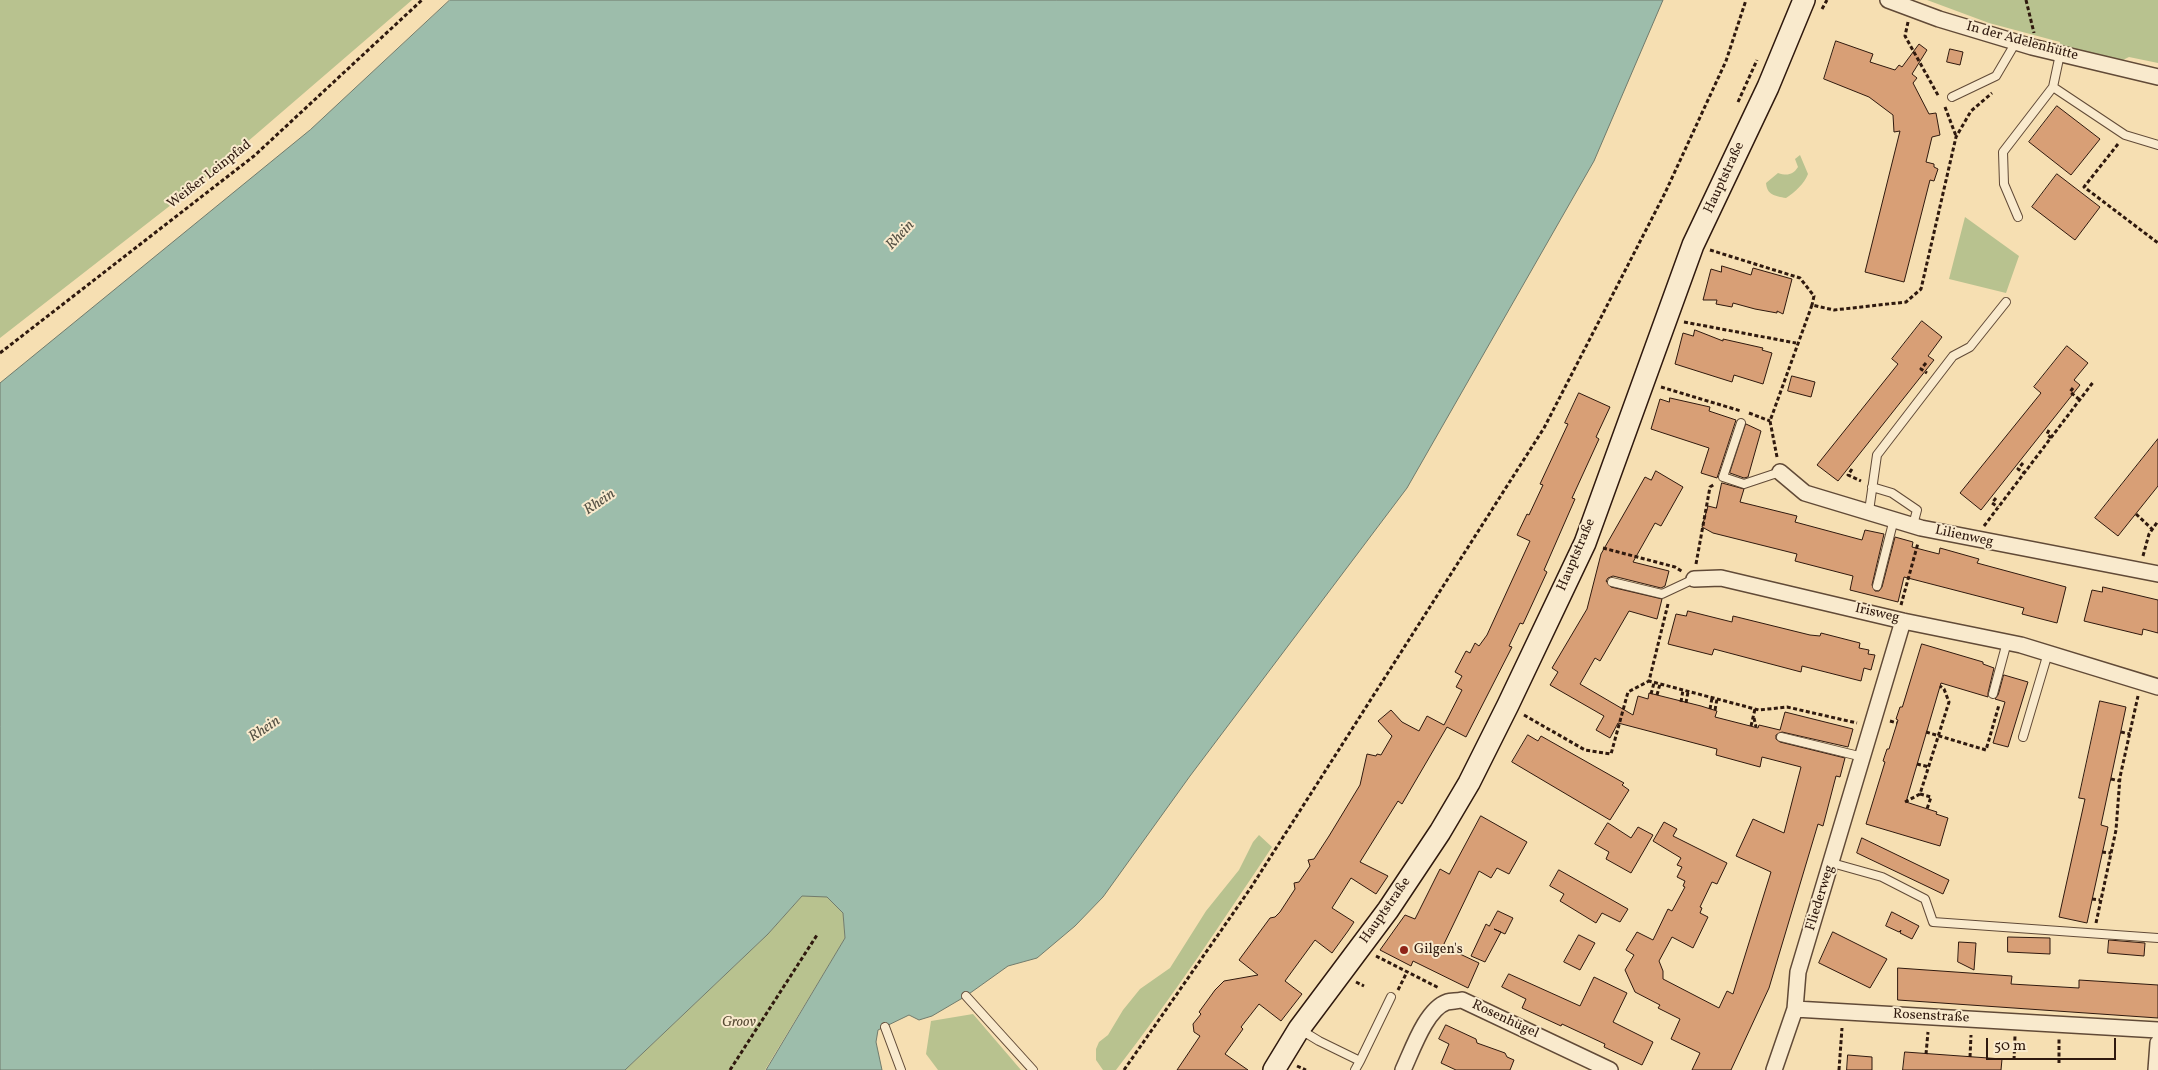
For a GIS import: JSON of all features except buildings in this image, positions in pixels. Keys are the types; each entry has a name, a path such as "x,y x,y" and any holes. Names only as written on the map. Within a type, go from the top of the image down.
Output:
{"main road":[{"name":"Hauptstraße","path":"1274,1070 1299,1029 1388,910 1440,832 1469,783 1508,705 1585,543 1665,317 1693,245 1768,86 1804,0"}],"street":[{"name":"In der Adelenhütte","path":"1888,0 1939,19 2032,47 2158,77"},
{"name":"Lilienweg","path":"1780,472 1805,493 1917,527 1973,540 2158,574"},
{"name":"Irisweg","path":"1694,579 1721,578 1900,620 2007,642 2158,687"},
{"name":"Fliederweg","path":"1774,1070 1795,1009 1798,972 1872,726 1900,620"},
{"name":"Rosenhügel","path":"1403,1070 1429,1017 1436,1008 1446,1002 1462,1000 1610,1070"},
{"name":"Rosenstraße","path":"1795,1009 2158,1030"},
{"path":"2156,1070 2158,1043"}],"lane":[{"path":"1952,97 1996,76 2016,42"},
{"path":"2018,218 2004,184 2003,152 2052,87 2060,54"},
{"path":"2052,87 2125,135 2158,145"},
{"path":"1869,511 1877,455 1881,448 1954,356 1970,347 2006,302"},
{"path":"1741,423 1723,478 1744,484 1780,472"},
{"path":"1873,485 1892,492 1917,510 1917,527"},
{"path":"1877,586 1894,519"},
{"path":"1612,582 1662,594 1694,579"},
{"path":"1993,694 2007,642"},
{"path":"2024,737 2048,653"},
{"path":"1780,737 1863,757"},
{"path":"1832,863 1882,876 1925,899 1933,922 2158,938"},
{"path":"966,996 1033,1070"},
{"path":"1355,1070 1391,997"},
{"path":"885,1027 901,1070"},
{"path":"1299,1029 1319,1042 1360,1060"}],"path":[{"name":"Weißer Leinpfad","path":"0,353 254,156 422,0"},
{"path":"1124,1070 1250,889 1544,428 1665,193 1726,60 1746,0"},
{"path":"2026,0 2034,30 2032,47"},
{"path":"1910,8 1905,36 1948,112 1956,136"},
{"path":"1735,108 1760,51"},
{"path":"1812,305 1834,310 1906,302 1922,289 1956,136 1971,111 2002,83 1996,76"},
{"path":"2125,135 2084,187 2158,242"},
{"path":"1693,245 1800,278 1814,296 1770,421 1780,472"},
{"path":"1665,317 1698,326 1796,343"},
{"path":"1973,540 2094,381"},
{"path":"1642,382 1770,421"},
{"path":"2073,388 2070,392 2080,400"},
{"path":"2050,430 2046,434 2051,438"},
{"path":"2023,463 2018,469 2024,474"},
{"path":"1852,469 1848,475 1873,485"},
{"path":"1648,682 1668,604 1694,579 1710,487 1723,478"},
{"path":"1996,498 1992,503 1998,507"},
{"path":"2136,514 2152,529"},
{"path":"2139,570 2148,534 2158,521"},
{"path":"1900,620 1917,527"},
{"path":"1597,546 1675,567 1694,579"},
{"path":"2093,933 2116,830 2120,781 2142,681"},
{"path":"1508,705 1585,750 1611,754 1628,692 1648,682 1755,709 1787,707 1872,726"},
{"path":"1651,694 1654,683"},
{"path":"1657,695 1660,684"},
{"path":"1920,794 1949,702 1944,689 1940,686"},
{"path":"1681,702 1684,690"},
{"path":"1686,703 1688,692"},
{"path":"1710,709 1712,698"},
{"path":"1715,710 1717,699"},
{"path":"1926,732 1986,750 2000,702"},
{"path":"1752,726 1755,709"},
{"path":"1754,714 1756,727"},
{"path":"2121,732 2130,734"},
{"path":"1918,764 1929,767"},
{"path":"2111,779 2120,781"},
{"path":"1905,802 1920,794 1931,797 1927,809"},
{"path":"2102,852 2110,853"},
{"path":"2092,899 2100,900"},
{"path":"730,1070 817,936"},
{"path":"1371,954 1462,1000"},
{"path":"1391,997 1397,992 1407,972"},
{"path":"1839,1070 1843,1012"},
{"path":"1926,1054 1929,1017"},
{"path":"1970,1057 1972,1019"},
{"path":"2014,1060 2016,1022"},
{"path":"2059,1064 2060,1024"}],"green space":[{"path":"0,0 412,0 203,180 0,338"},
{"path":"1927,0 2158,0 2158,63 2129,57 2121,61 2059,46 2060,42 1989,23"},
{"path":"1800,155 1808,174 1806,178 1786,198 1775,196 1768,190 1766,183 1778,173 1787,175 1794,172 1798,167 1795,159"},
{"path":"1965,217 2019,256 2006,293 1949,279"},
{"path":"1259,835 1272,847 1196,960 1137,1043 1116,1070 1103,1070 1096,1060 1096,1049 1099,1042 1108,1035 1123,1010 1140,989 1170,968 1206,911 1239,870 1253,842"},
{"name":"Groov","path":"802,896 827,896 843,913 845,938 765,1070 625,1070 768,934"},
{"path":"973,1014 1021,1070 938,1070 926,1054 931,1021"}],"water":[{"name":"Rhein","path":"450,0 1663,0 1594,161 1407,488 1190,776 1103,897 1075,926 1037,958 1008,966 966,996 932,1016 919,1020 909,1015 878,1030 876,1042 882,1070 766,1070 845,938 843,913 827,897 802,896 768,934 625,1070 0,1070 0,383 310,130"}],"place":[{"name":"Gilgen's","path":"1404,950"}]}
